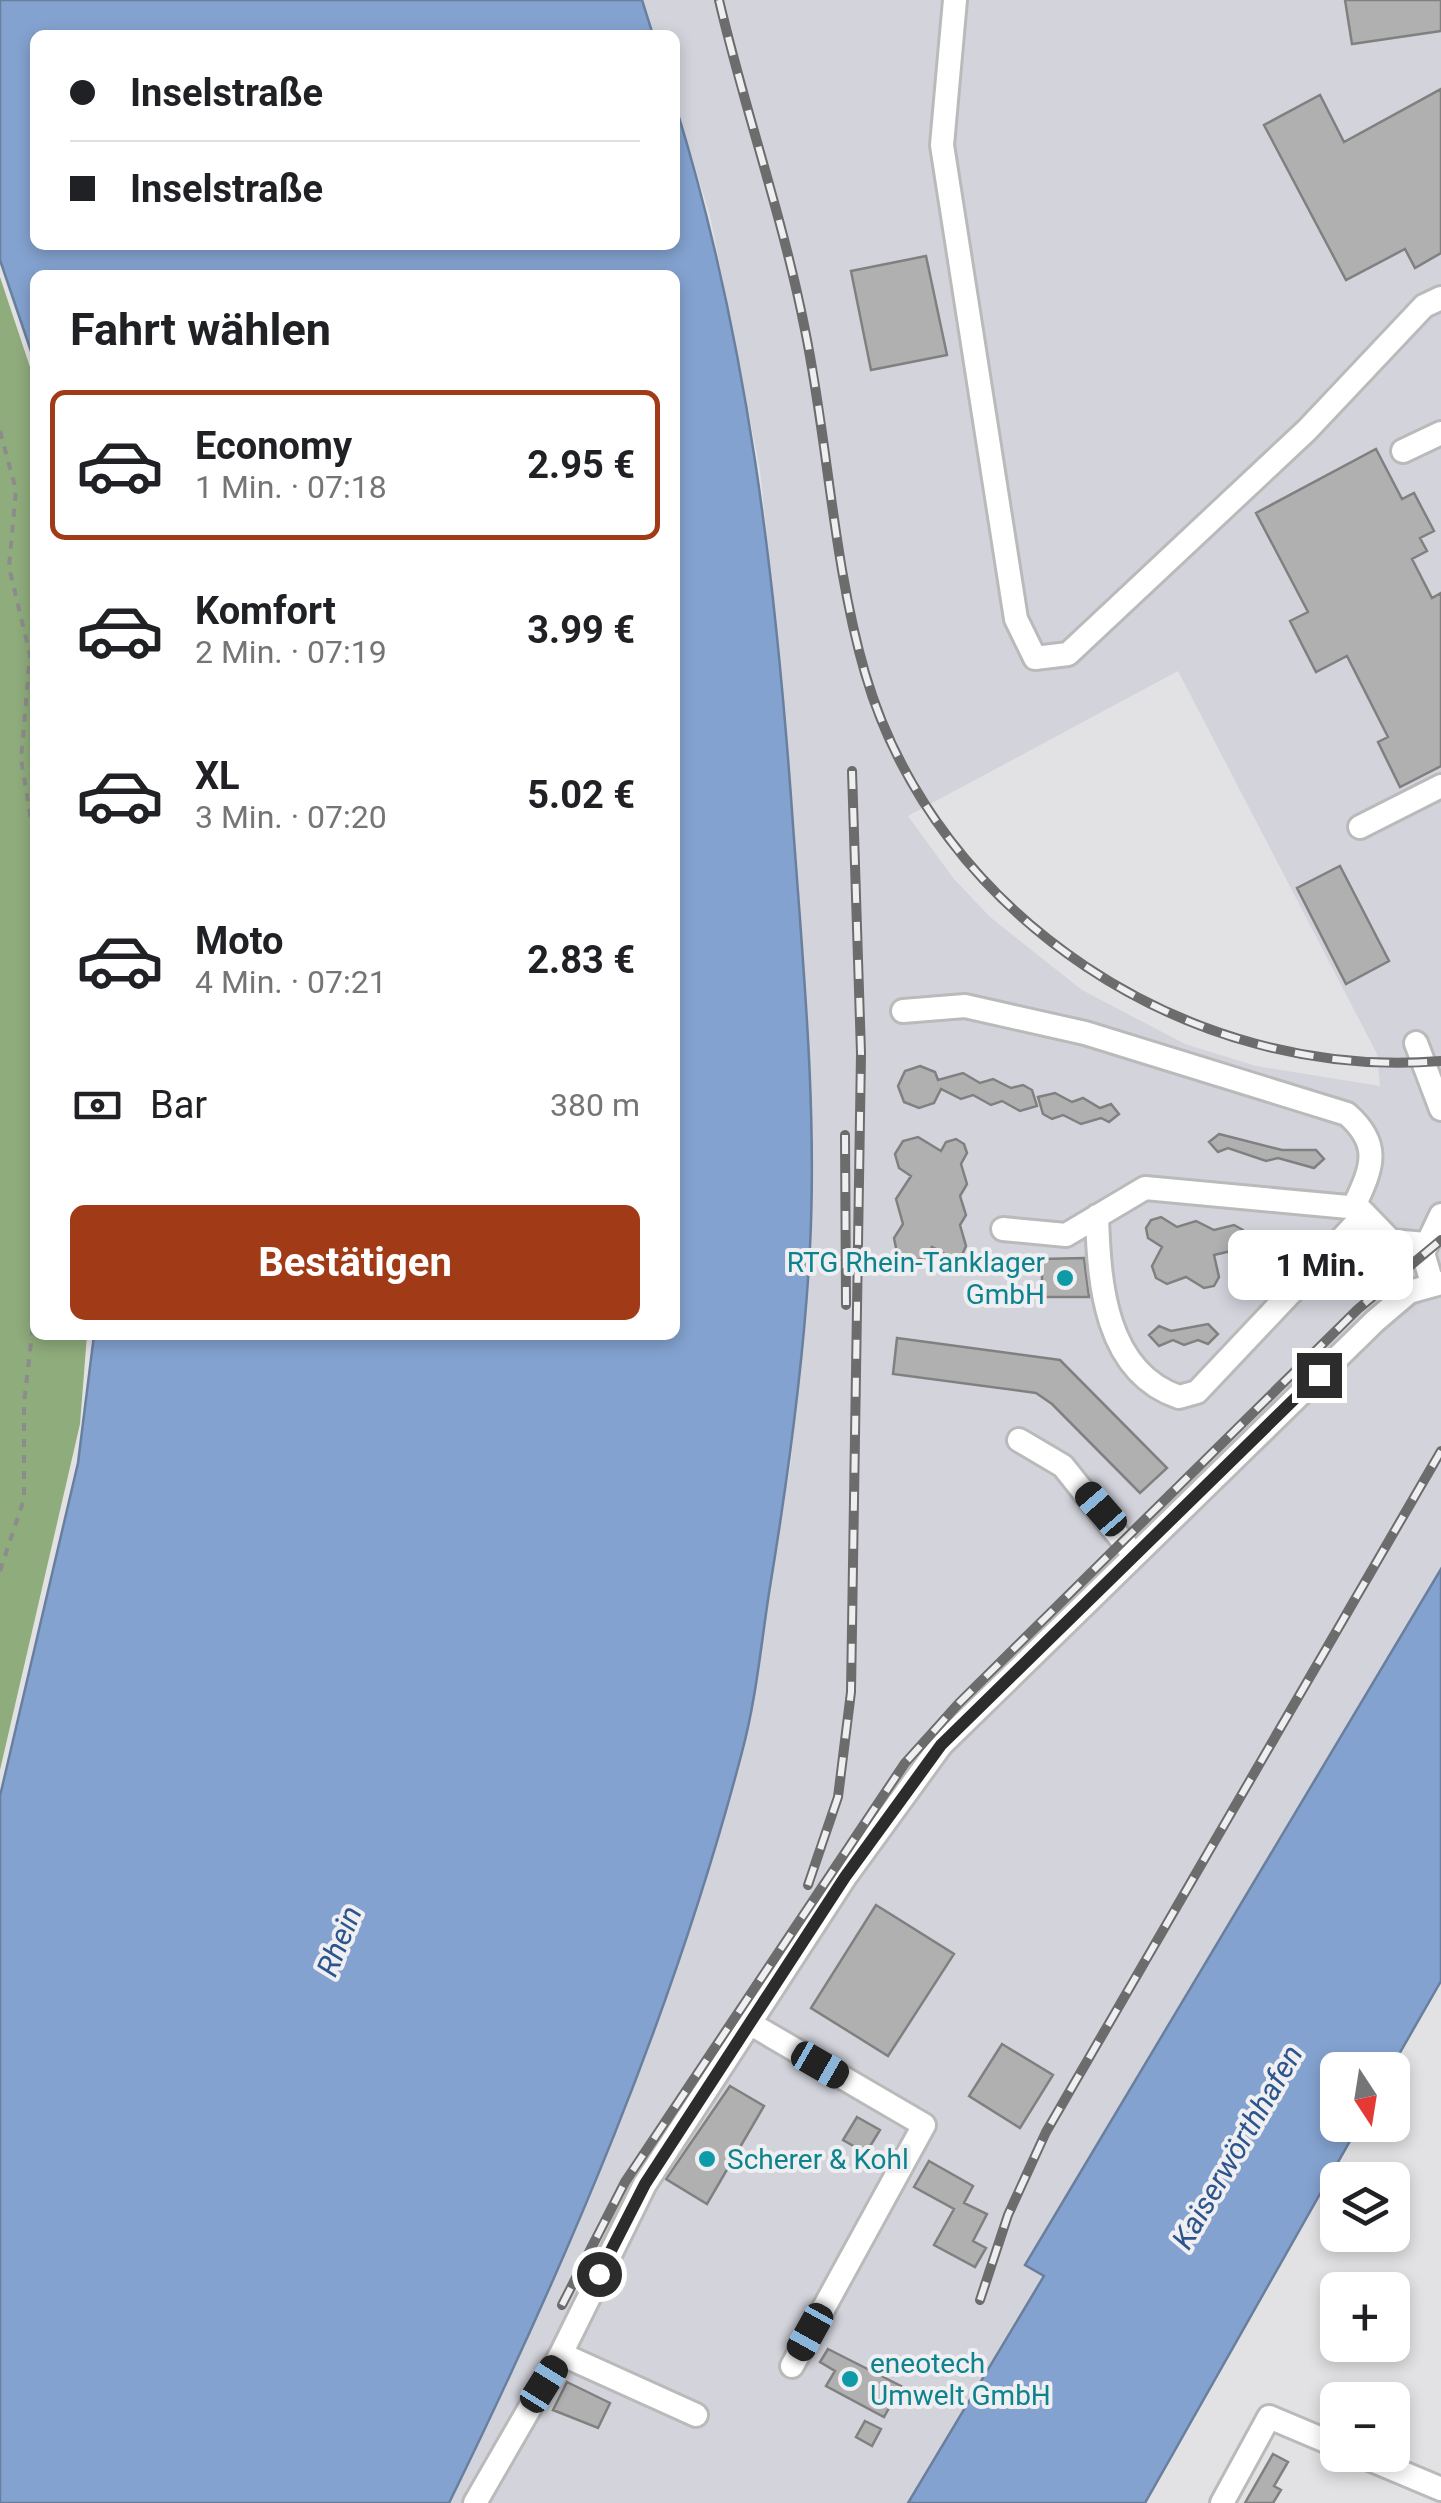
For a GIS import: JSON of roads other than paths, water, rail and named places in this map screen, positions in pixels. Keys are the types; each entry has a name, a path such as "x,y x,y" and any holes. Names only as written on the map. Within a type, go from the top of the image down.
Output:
{"street":[{"path":"954,0 942,145 1016,620 1035,658 1068,654 1307,430 1355,374 1424,306 1441,298"},
{"path":"1403,450 1441,433"},
{"path":"1360,826 1441,786"},
{"path":"903,1011 965,1006 1085,1034 1347,1114 1365,1130 1372,1151 1355,1204 1391,1241 1426,1244"},
{"path":"1416,1043 1441,1110"},
{"path":"1003,1229 1066,1235 1145,1188 1362,1211"},
{"path":"1098,1216 1102,1294 1107,1316 1145,1381 1179,1397 1197,1392 1362,1211"},
{"path":"475,2503 562,2354 645,2184 845,1877 941,1745 1374,1321 1409,1292 1436,1283 1423,1253 1441,1215"},
{"path":"1020,1440 1063,1466 1134,1556"},
{"path":"752,2024 924,2125 792,2366"},
{"path":"562,2354 696,2415"},
{"path":"1222,2503 1269,2417 1320,2438"},
{"path":"1399,2472 1441,2490"}],"water":[{"name":"Rhein","path":"0,0 642,0 651,30 30,30 30,250 680,250 680,122 722,281 767,551 801,930 812,1194 804,1334 789,1464 747,1732 684,1945 651,2040 576,2228 449,2503 0,2503 0,1796 78,1463 93,1340 680,1340 680,270 30,270 30,348 0,260"},
{"name":"Kaiserwörthhafen","path":"1441,1569 1441,1981 1400,2052 1320,2052 1320,2142 1349,2142 1338,2162 1320,2162 1320,2194 1145,2503 908,2503 1044,2276 1025,2265"}],"railway":[{"path":"719,0 796,288 813,372 845,589 865,673 900,761 950,840 1012,909 1086,966 1167,1012 1255,1044 1347,1060 1441,1061"},
{"path":"808,1885 838,1797 851,1692 861,1053 852,771"},
{"path":"845,1135 846,1305"},
{"path":"562,2305 625,2182 905,1763 959,1703 1358,1309 1441,1240"},
{"path":"980,2300 1008,2215 1046,2132 1441,1451"}],"place":[{"name":"RTG Rhein-Tanklager GmbH","path":"1065,1278"},
{"name":"Scherer & Kohl","path":"707,2159"},
{"name":"eneotech Umwelt GmbH","path":"850,2379"}]}
